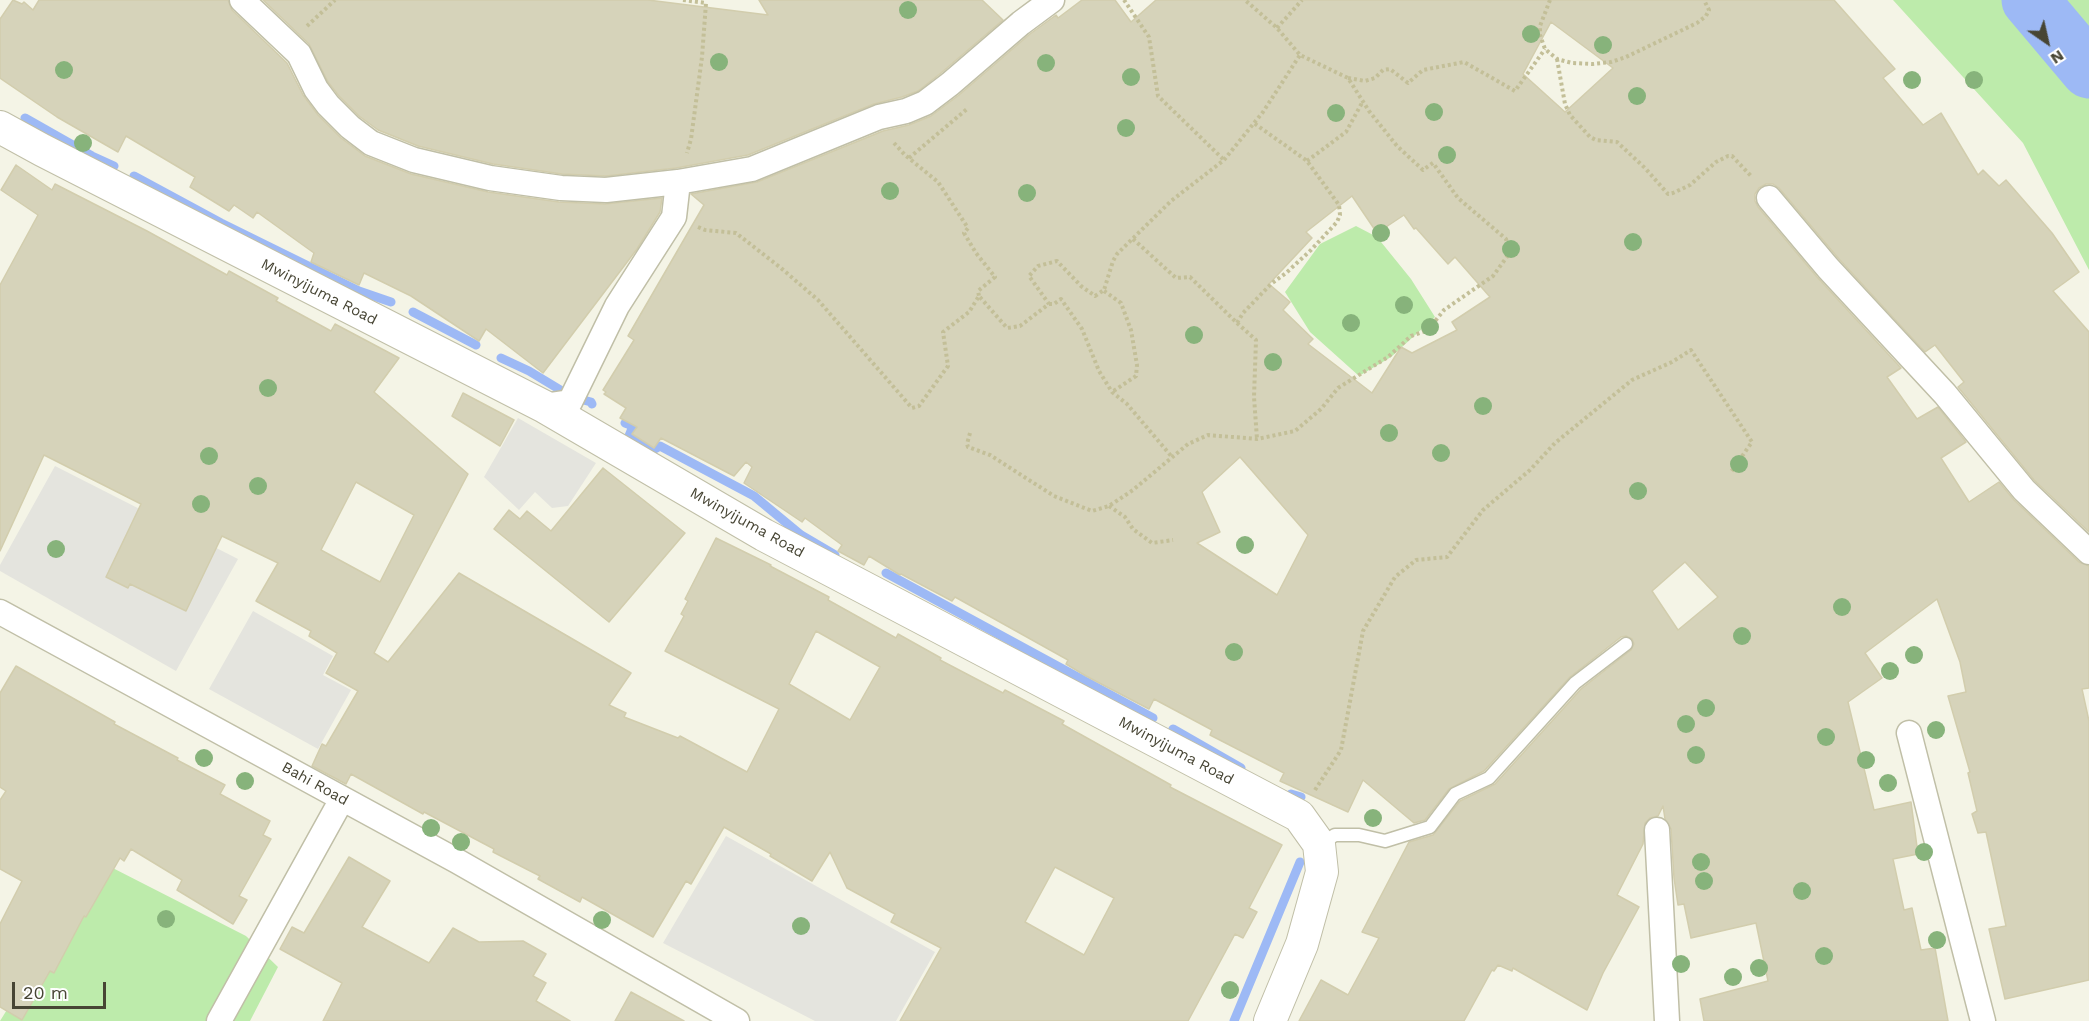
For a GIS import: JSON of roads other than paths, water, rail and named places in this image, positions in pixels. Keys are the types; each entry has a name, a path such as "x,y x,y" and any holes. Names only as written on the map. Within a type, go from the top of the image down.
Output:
{"street":[{"path":"242,0 299,54 316,89 350,128 371,142 414,160 490,178 561,188 606,190 678,182 752,169 879,117 906,111 925,102 950,84 1021,23 1052,0"},
{"name":"Mwinyijuma Road","path":"0,127 52,156 543,406 764,535 1299,816 1319,844"},
{"path":"543,406 570,402 616,306 674,217 678,182"},
{"path":"1769,198 1828,268 1946,394 2024,490 2089,552"},
{"name":"Bahi Road","path":"0,612 457,861 736,1021"},
{"path":"1909,734 1983,1021"},
{"path":"219,1021 342,799"},
{"path":"1657,830 1667,1021"},
{"path":"1270,1021 1302,944 1322,872 1319,844"}],"lane":[{"path":"1319,844 1335,835 1359,836 1385,841 1430,827 1455,794 1489,778 1575,683 1626,644"}],"waterway":[{"path":"2030,0 2089,70"},
{"path":"25,118 114,166"},
{"path":"134,176 221,223 359,291 391,302"},
{"path":"413,312 476,345"},
{"path":"501,358 529,371 572,397 592,404"},
{"path":"625,423 633,426 629,436 651,451 660,446 754,496 801,535 835,555"},
{"path":"886,573 1153,718"},
{"path":"1173,729 1241,768"},
{"path":"1291,794 1301,797"},
{"path":"1234,1021 1300,862"}]}
